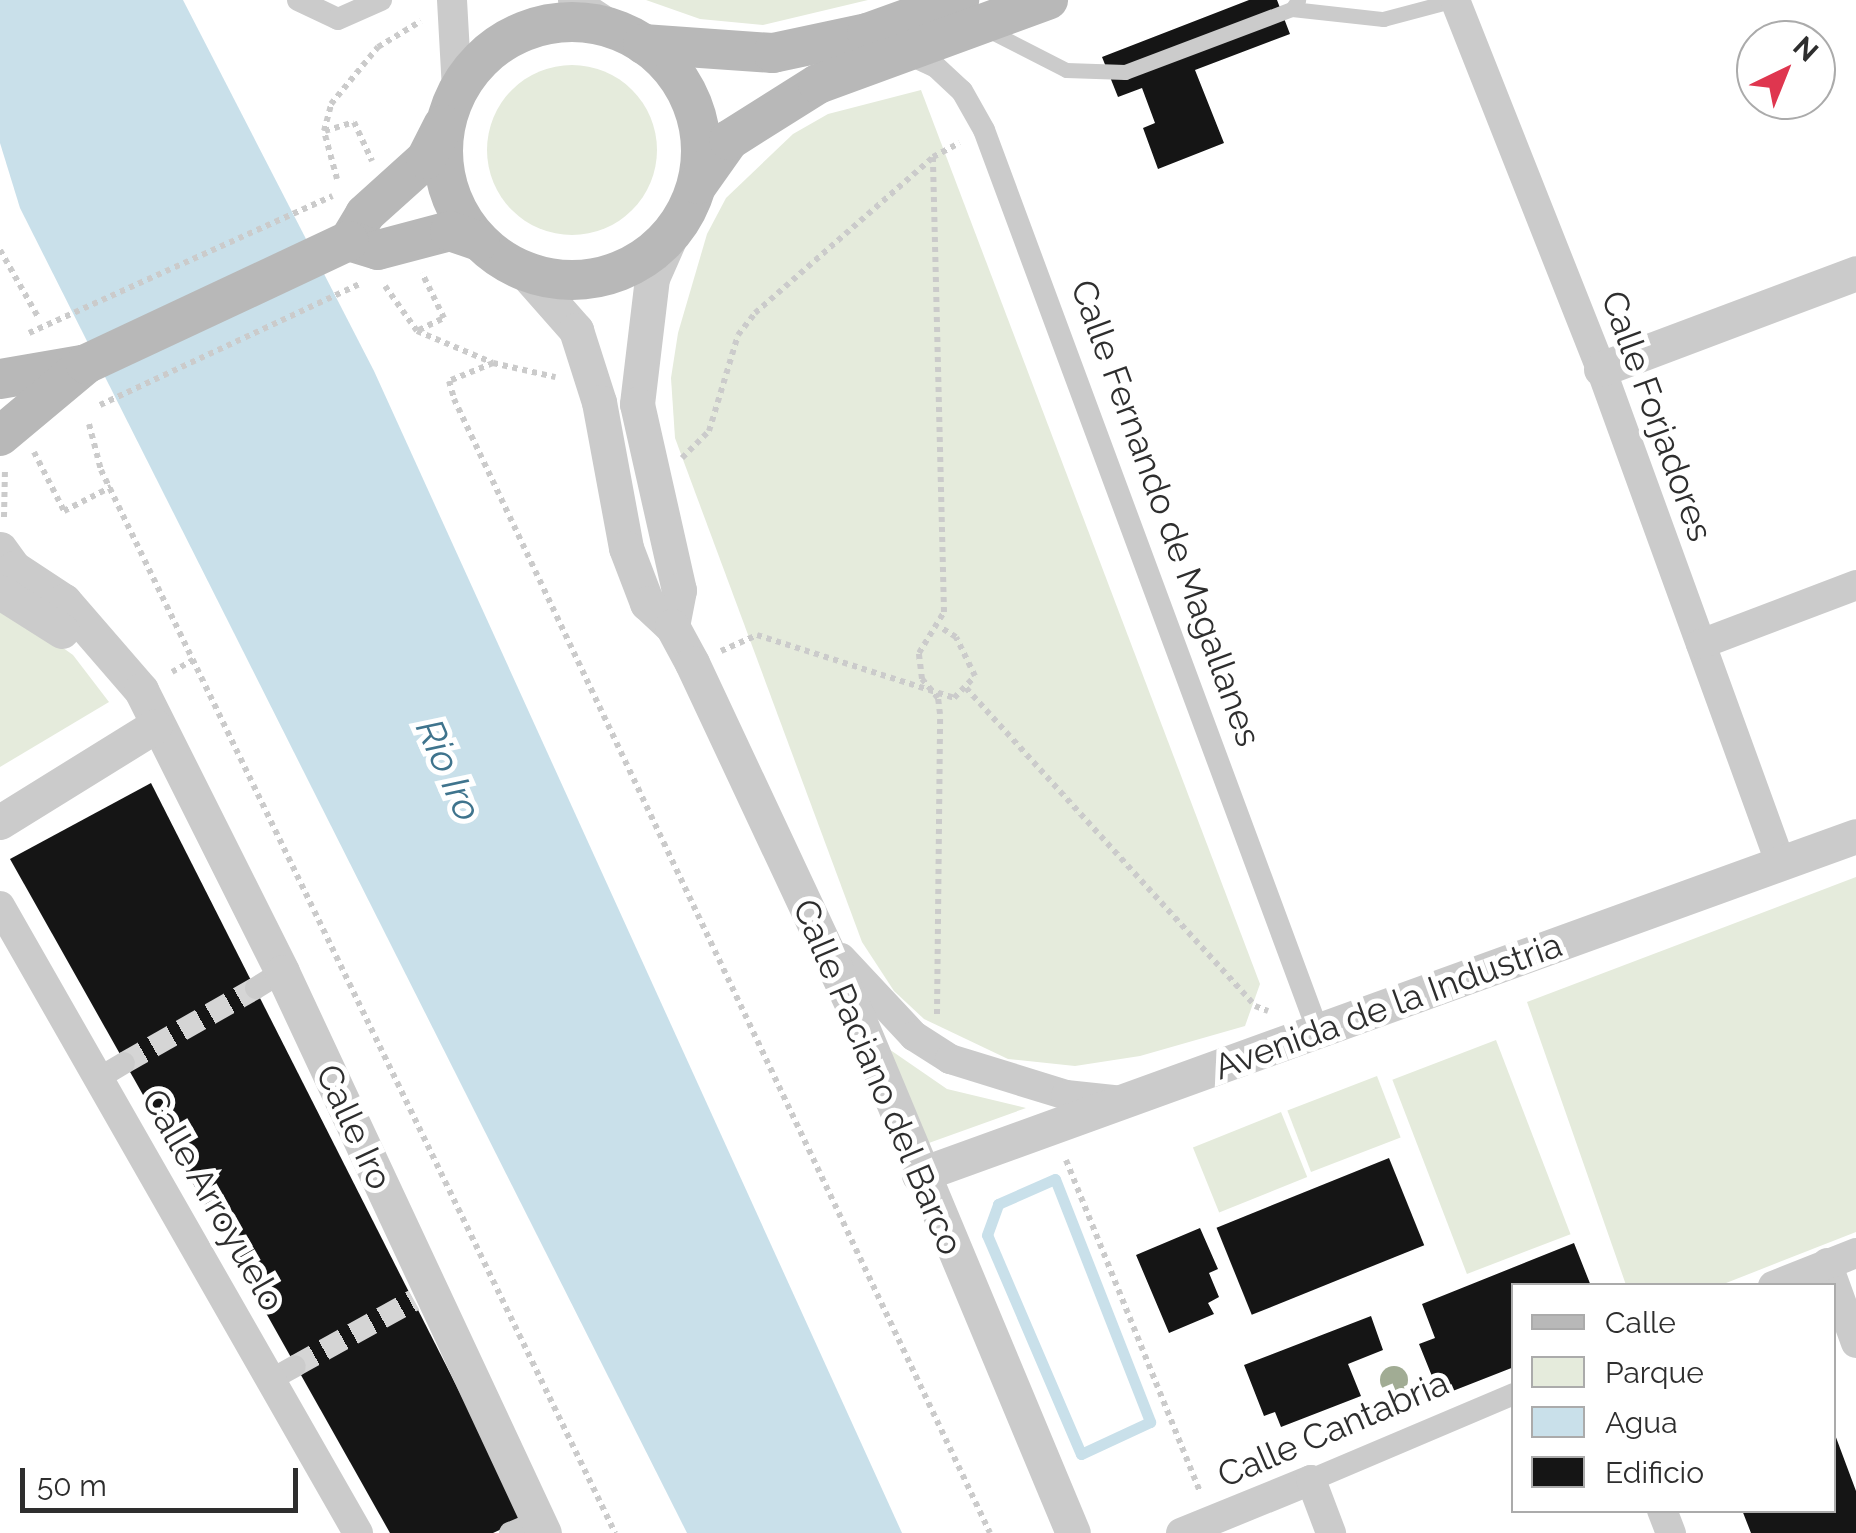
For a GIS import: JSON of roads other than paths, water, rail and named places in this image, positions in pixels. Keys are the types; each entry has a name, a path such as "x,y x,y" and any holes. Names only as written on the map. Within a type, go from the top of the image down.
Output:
{"main road":[{"path":"0,379 86,364 349,241 366,214 426,159 452,103 491,49 514,34 567,22 632,38 773,53 907,24 1048,0"},
{"path":"349,241 378,250 450,231 479,241 524,271 577,281 603,277 640,260 671,235 696,187 729,140 907,24"},
{"path":"632,38 673,72 693,107 700,134 696,187"},
{"path":"452,103 446,182 479,241"},
{"path":"15,440 86,364"}],"street":[{"path":"298,0 338,19 381,0"},
{"path":"572,0 632,38"},
{"name":"Calle Forjadores","path":"1455,0 1601,369 1780,862"},
{"path":"452,103 453,3"},
{"name":"Calle Fernando de Magallanes","path":"907,24 936,67 962,91 984,130 1318,1031"},
{"path":"671,235 652,278 637,404 680,590 672,626"},
{"name":"Calle Paciano del Barco","path":"524,271 576,330 599,402 626,548 648,603 672,626 692,663 815,925 1073,1533"},
{"path":"1601,369 1856,273"},
{"name":"Calle Iro","path":"0,549 14,568 64,601 115,653 155,726 269,980 530,1529"},
{"path":"1701,644 1856,585"},
{"name":"Calle Iro","path":"0,592 58,627 155,726"},
{"path":"0,822 155,726"},
{"name":"Avenida de la Industria","path":"918,1175 1131,1102 1856,836"},
{"name":"Calle Arroyuelo","path":"0,906 112,1070 284,1372 358,1533"},
{"path":"815,925 867,993 937,1050 1019,1082 1131,1102"},
{"path":"1781,1283 1842,1258 1856,1343"},
{"name":"Calle Cantabria","path":"1182,1533 1511,1395"},
{"path":"1311,1480 1331,1533"}],"lane":[{"path":"970,13 1066,70 1095,75 1125,72 1295,4 1383,18 1455,0"}],"water":[{"name":"Rio Iro","path":"0,0 183,0 374,371 902,1533 687,1533 20,208 0,143"}],"waterway":[{"path":"1055,1179 1150,1422 1081,1454 987,1235 998,1204 1055,1179"}],"tunnel":[{"path":"124,1063 256,988"},
{"path":"295,1366 414,1300"}]}
